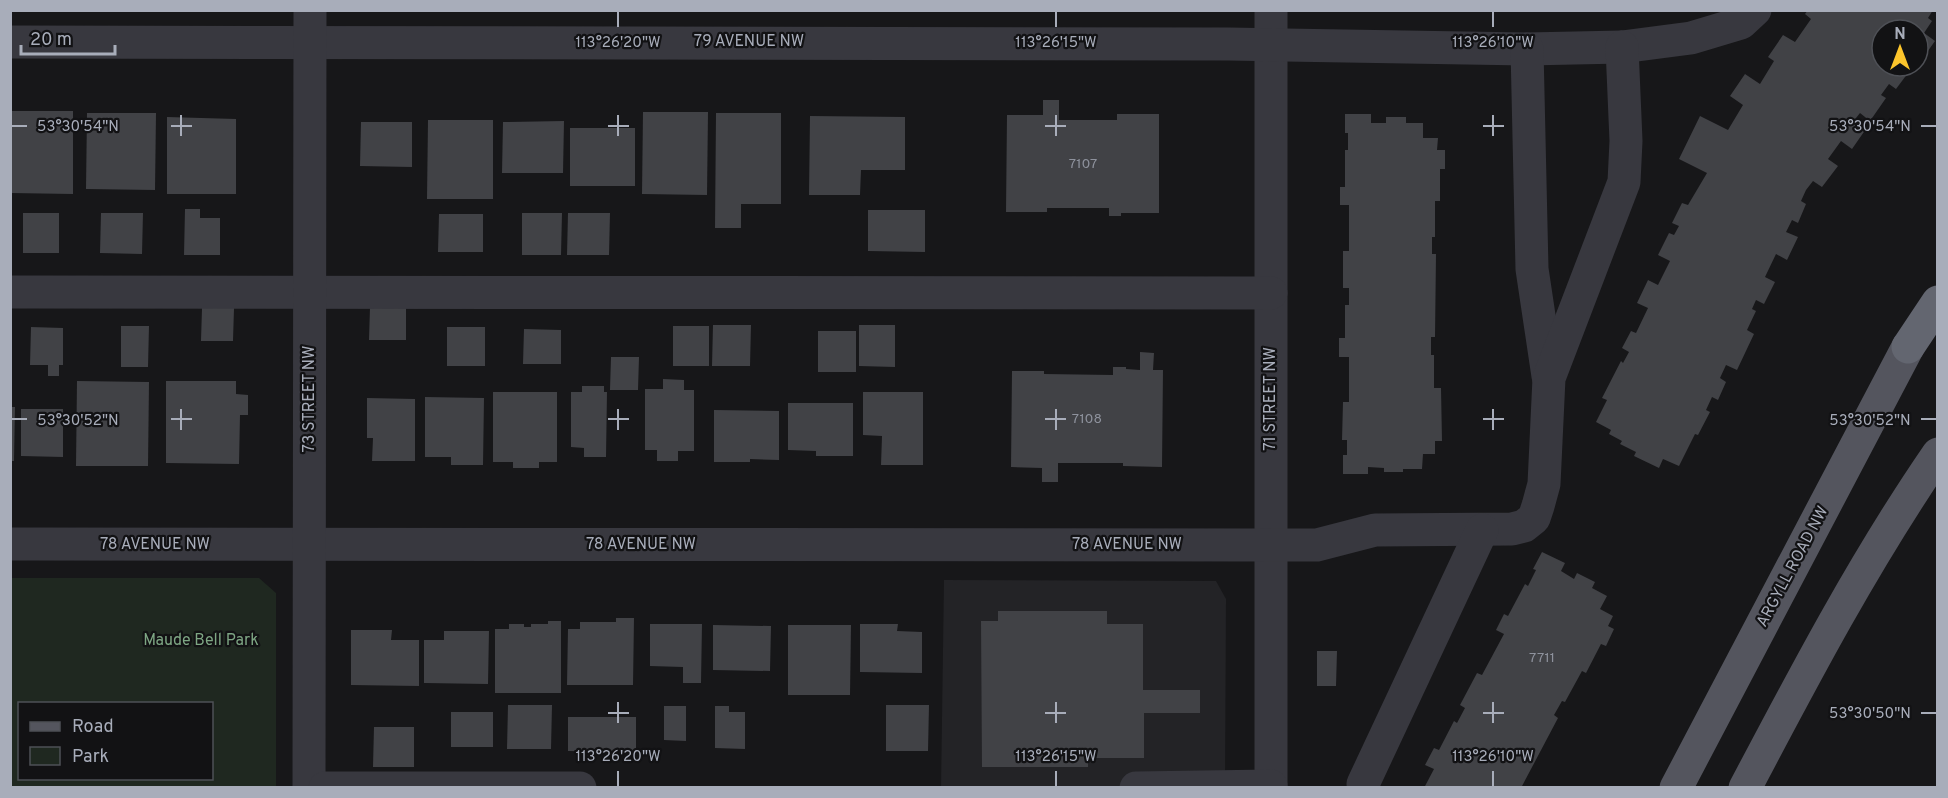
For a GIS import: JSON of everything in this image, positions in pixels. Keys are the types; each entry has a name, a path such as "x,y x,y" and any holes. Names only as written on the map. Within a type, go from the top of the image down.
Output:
{"highway":[{"path":"1908,347 1938,302"}],"main road":[{"name":"ARGYLL ROAD NW","path":"1676,788 1908,347"},
{"path":"1745,788 1871,559 1938,453"}],"street":[{"name":"71 STREET NW","path":"1271,10 1271,787"},
{"name":"79 AVENUE NW","path":"10,42 310,26 1527,49 1622,47 1691,38 1741,23 1755,10"},
{"name":"73 STREET NW","path":"309,788 310,26"},
{"path":"1549,378 1624,182 1626,141 1622,47"},
{"path":"1527,49 1532,268 1549,378"},
{"path":"10,292 1271,293"},
{"name":"78 AVENUE NW","path":"10,544 1317,545 1375,530 1512,529 1524,526 1534,518 1544,484 1549,378"},
{"path":"1363,784 1482,530"},
{"path":"1136,788 1271,787"},
{"path":"325,788 580,788"}],"shaded area":[{"path":"944,580 1216,581 1226,599 1225,787 941,788"}],"green space":[{"name":"Maude Bell Park","path":"10,578 259,578 276,593 276,787 11,787"}],"building":[{"path":"1808,10 1933,10 1928,18 1870,18 1870,78 1904,78 1896,89 1889,84 1881,95 1886,98 1870,121 1860,113 1856,118 1868,126 1852,149 1841,141 1828,159 1838,166 1822,187 1813,181 1806,190 1801,201 1806,204 1798,223 1792,220 1786,232 1798,237 1787,260 1776,254 1765,277 1775,282 1764,304 1756,300 1752,309 1756,311 1747,330 1754,334 1737,370 1726,365 1720,378 1726,382 1718,400 1712,397 1706,410 1710,412 1698,435 1695,434 1679,466 1663,459 1659,468 1634,456 1636,452 1620,444 1622,441 1609,434 1611,430 1596,422 1607,400 1602,398 1621,361 1623,363 1629,352 1622,348 1631,331 1636,333 1648,308 1637,303 1648,280 1658,285 1670,261 1658,255 1669,233 1674,235 1679,226 1672,223 1682,203 1688,205 1707,173 1679,159 1700,116 1728,130 1743,105 1730,96 1745,74 1760,84 1774,61 1768,57 1783,35 1795,42 1811,19 1805,14"},
{"path":"1930,37 1935,41 1930,48"},
{"path":"1043,100 1059,100 1059,120 1117,120 1117,114 1159,114 1159,213 1121,213 1121,216 1109,216 1109,208 1047,208 1047,212 1006,212 1007,115 1043,115"},
{"path":"10,111 73,111 73,194 10,193"},
{"path":"643,112 708,112 707,195 642,194"},
{"path":"87,113 156,113 155,190 86,189"},
{"path":"716,113 781,113 781,204 741,204 741,228 715,228"},
{"path":"1345,114 1371,114 1371,123 1386,123 1386,117 1406,117 1406,123 1423,123 1423,138 1438,138 1437,150 1445,150 1445,169 1440,169 1440,201 1435,201 1435,237 1432,237 1432,254 1436,254 1435,337 1431,337 1431,355 1434,355 1434,388 1441,388 1442,441 1435,441 1435,454 1423,454 1422,469 1384,472 1384,468 1368,467 1368,474 1343,474 1343,455 1347,455 1347,440 1342,440 1343,402 1349,402 1349,357 1339,357 1339,338 1345,338 1345,305 1349,305 1349,288 1343,288 1343,251 1349,251 1349,205 1340,205 1340,187 1345,187 1345,150 1348,150"},
{"path":"810,116 905,117 905,170 861,170 860,195 809,195"},
{"path":"167,117 236,119 236,194 167,194"},
{"path":"428,120 493,120 493,199 427,199"},
{"path":"564,121 563,173 502,173 503,122"},
{"path":"361,122 412,122 412,167 360,166"},
{"path":"570,128 635,128 635,186 570,186"},
{"path":"185,209 200,209 200,218 220,218 220,255 184,255"},
{"path":"868,210 925,210 925,252 868,251"},
{"path":"23,213 59,213 59,253 23,253"},
{"path":"101,213 143,213 142,254 100,253"},
{"path":"522,213 562,213 561,255 522,255"},
{"path":"568,213 610,213 609,255 567,255"},
{"path":"439,214 483,214 483,252 438,252"},
{"path":"370,307 406,308 406,340 369,340"},
{"path":"202,308 234,308 233,341 201,341"},
{"path":"713,325 751,325 750,366 712,366"},
{"path":"859,325 895,325 895,367 859,366"},
{"path":"121,326 149,326 148,367 121,367"},
{"path":"673,326 709,326 709,366 673,366"},
{"path":"31,327 63,328 63,365 59,365 59,376 48,376 48,365 30,365"},
{"path":"447,327 485,327 485,366 447,366"},
{"path":"524,329 561,330 561,364 523,364"},
{"path":"818,331 856,331 856,372 818,372"},
{"path":"1140,352 1154,353 1153,370 1163,370 1162,467 1123,466 1123,463 1058,463 1058,482 1042,482 1042,468 1011,467 1012,371 1113,375 1113,367 1140,370"},
{"path":"611,357 639,357 638,390 610,390"},
{"path":"663,379 684,380 684,390 694,390 694,451 678,451 678,461 657,461 657,450 645,450 645,389 663,389"},
{"path":"77,381 149,382 148,466 76,466"},
{"path":"166,381 236,381 236,394 248,395 248,415 240,415 239,464 166,463"},
{"path":"582,386 604,386 604,392 607,392 606,457 584,457 584,448 571,447 571,392 582,392"},
{"path":"493,392 557,392 557,462 539,462 539,468 513,468 513,462 493,462"},
{"path":"863,392 923,392 923,465 881,465 882,436 863,435"},
{"path":"425,397 484,398 483,465 451,465 451,457 425,457"},
{"path":"367,398 415,399 415,461 372,461 373,438 367,438"},
{"path":"788,403 853,403 853,456 816,456 816,451 788,450"},
{"path":"10,407 15,407 14,461 10,461"},
{"path":"21,409 63,409 63,457 21,456"},
{"path":"714,410 779,411 779,460 750,459 750,462 714,462"},
{"path":"1542,552 1565,563 1561,571 1574,579 1577,573 1595,582 1592,588 1607,596 1600,609 1613,616 1608,626 1614,629 1606,646 1601,644 1586,673 1582,671 1565,702 1562,701 1554,715 1558,718 1521,788 1424,788 1434,769 1425,765 1434,748 1439,750 1454,721 1457,723 1465,708 1460,705 1477,673 1482,675 1504,634 1496,630 1504,614 1508,616 1525,584 1528,586 1536,570 1533,569"},
{"path":"998,611 1107,611 1107,624 1143,624 1143,690 1200,690 1200,713 1144,713 1144,758 1088,758 1088,767 982,767 981,621 998,621"},
{"path":"616,618 634,618 633,685 567,685 568,629 580,629 580,622 616,622"},
{"path":"548,621 561,621 561,693 495,693 495,629 509,629 509,624 524,624 524,627 531,627 531,624 548,624"},
{"path":"650,624 702,624 701,683 683,683 683,667 650,666"},
{"path":"860,624 898,624 897,631 922,632 922,673 860,672"},
{"path":"713,625 771,626 770,671 713,670"},
{"path":"788,625 851,625 850,695 788,695"},
{"path":"351,630 392,630 391,640 419,640 419,686 351,685"},
{"path":"444,631 489,631 488,684 424,683 424,640 444,640"},
{"path":"1317,651 1337,651 1336,686 1317,686"},
{"path":"508,705 552,705 551,749 507,749"},
{"path":"886,705 929,705 928,751 886,751"},
{"path":"664,706 686,706 686,741 664,740"},
{"path":"715,706 729,706 729,712 745,712 745,749 715,748"},
{"path":"451,712 493,712 493,747 451,747"},
{"path":"568,717 636,717 636,752 568,751"},
{"path":"374,727 414,727 414,767 373,767"}]}
